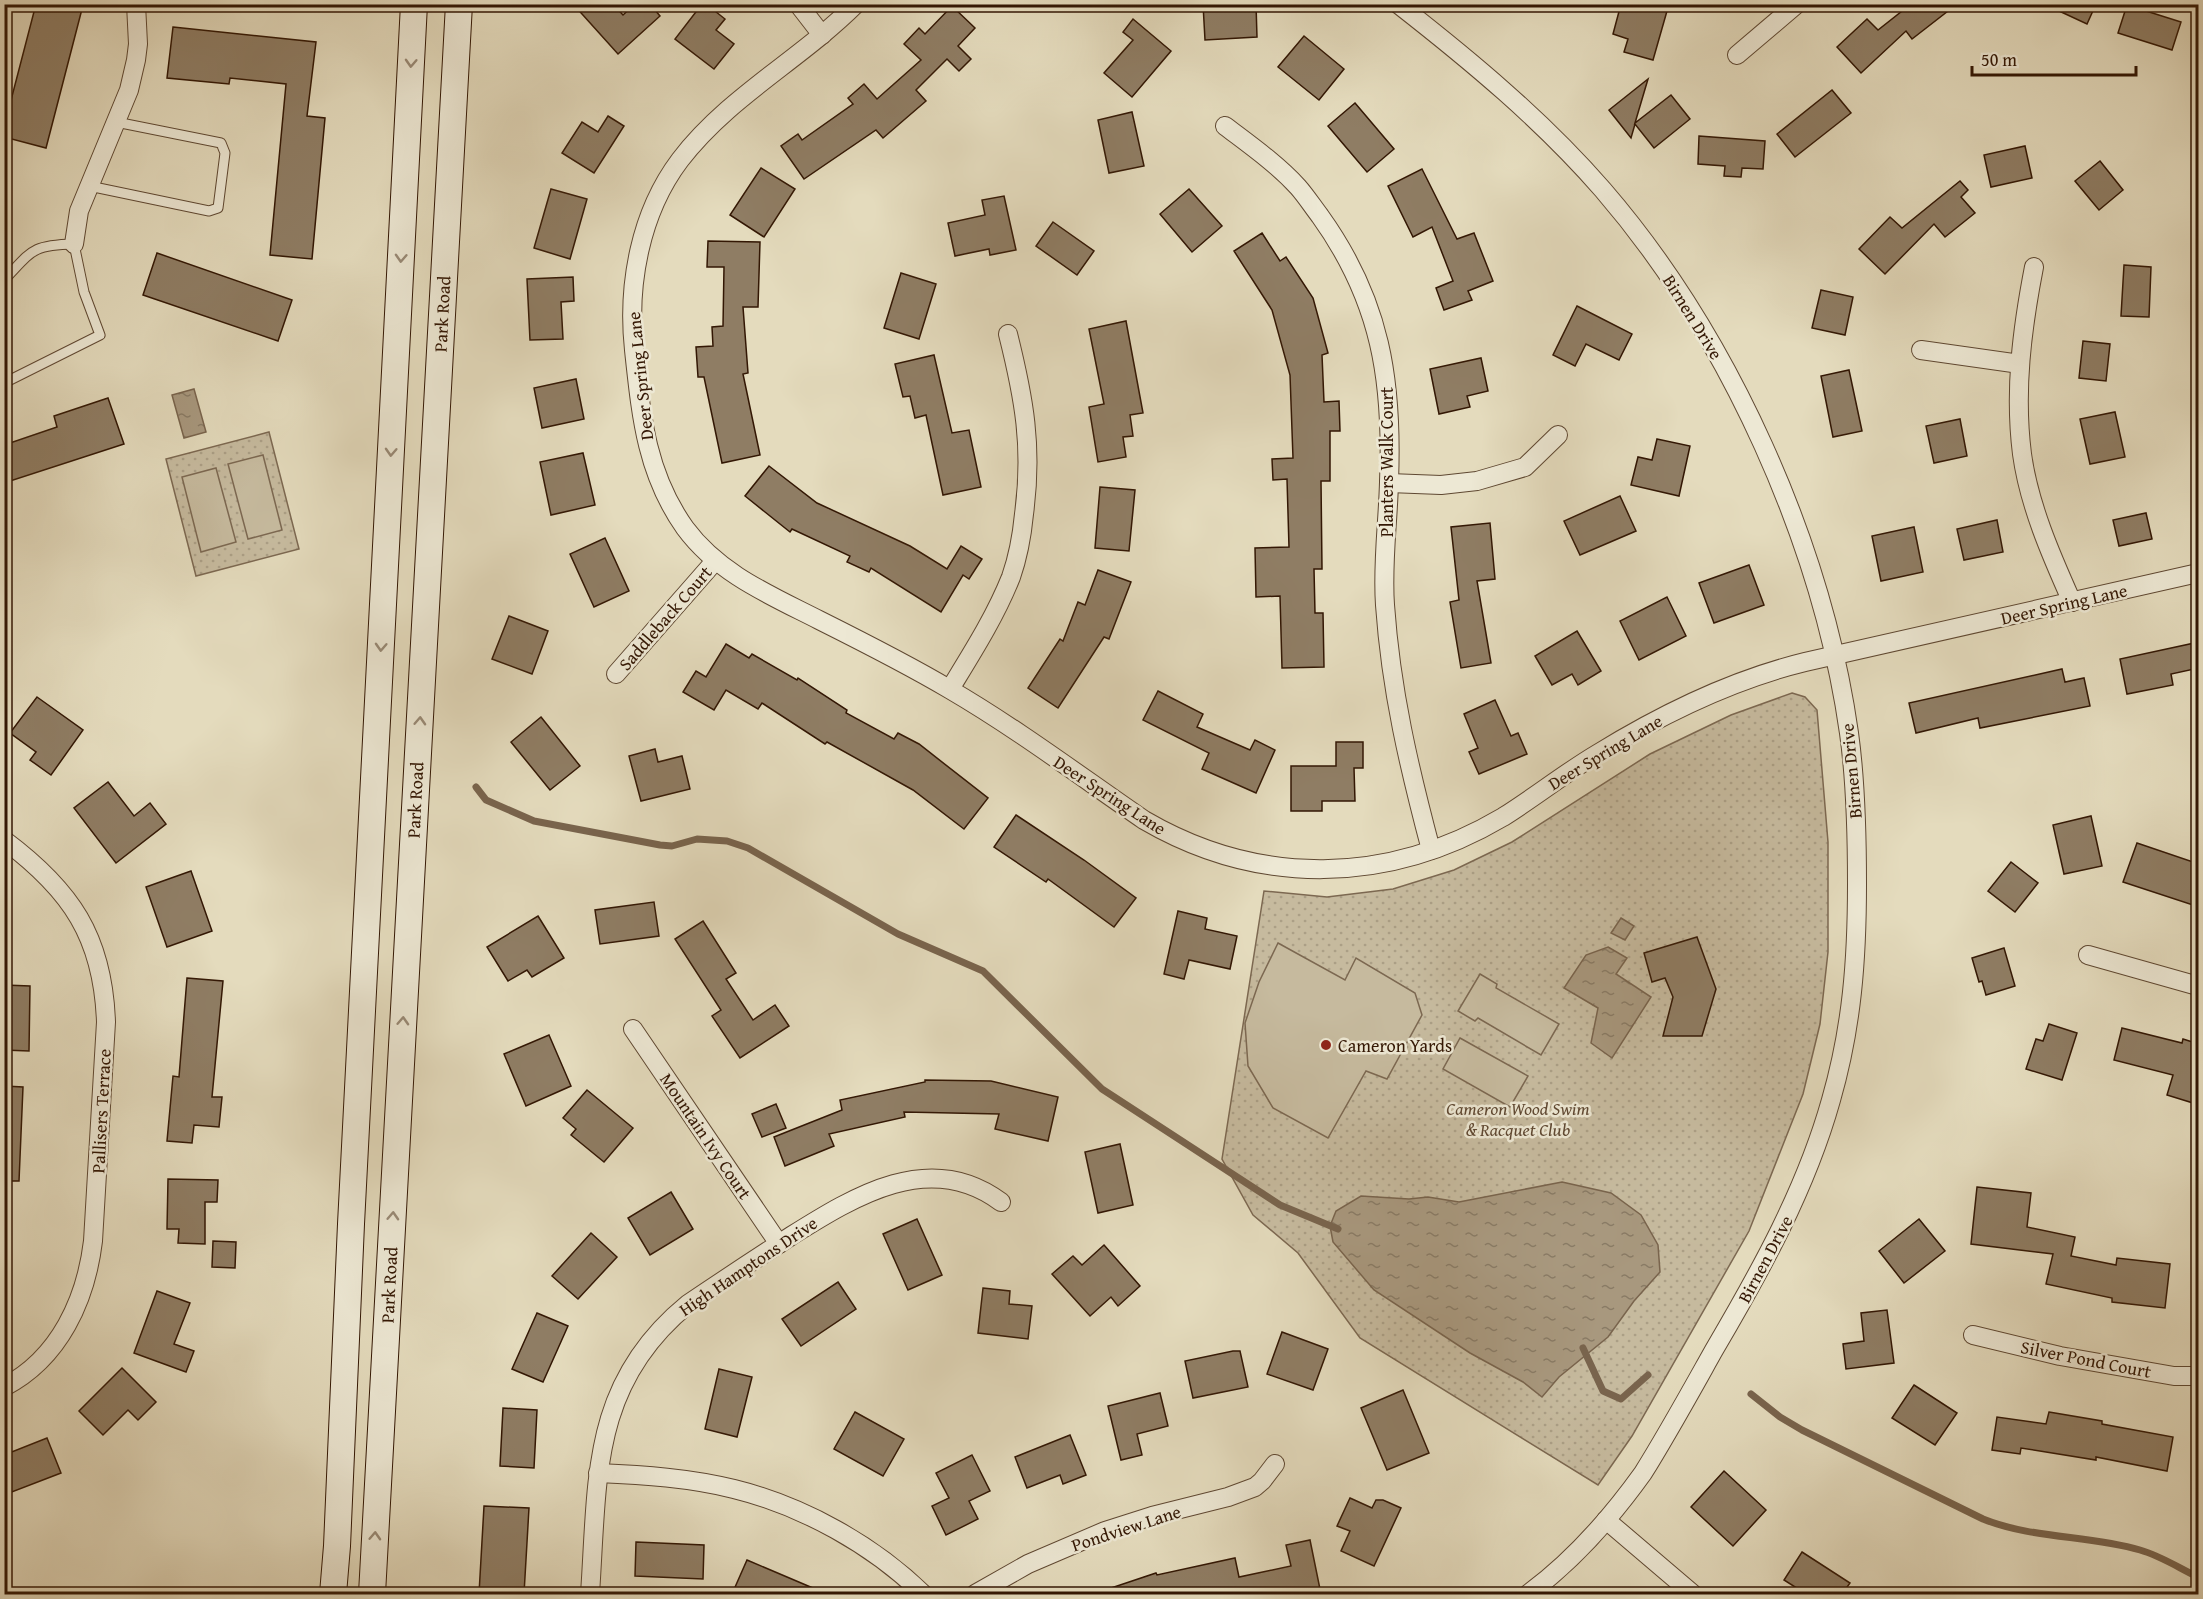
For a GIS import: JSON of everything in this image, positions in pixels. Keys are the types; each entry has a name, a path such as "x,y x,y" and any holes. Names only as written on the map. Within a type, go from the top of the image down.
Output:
{"main road":[{"path":"333,1594 338,1546 351,1224 414,4"},
{"name":"Park Road","path":"372,1594 459,4"}],"street":[{"path":"74,244 79,211 129,90 136,60 136,4"},
{"path":"798,4 822,35"},
{"name":"Deer Spring Lane","path":"856,4 822,35 727,109 680,160 650,215 634,278 632,331 645,440 665,494 685,527 715,561 740,580 950,689 1144,820 1203,849 1283,868 1326,871 1369,867 1431,850 1462,838 1502,817 1596,754 1658,718 1750,679 1834,656 2199,573"},
{"name":"Birnen Drive","path":"1398,4 1490,77 1551,135 1606,194 1654,257 1720,360 1764,446 1804,551 1834,656 1850,738 1857,839 1855,978 1846,1040 1831,1101 1800,1187 1772,1248 1652,1458 1627,1495 1585,1544 1545,1582 1528,1594"},
{"path":"1737,55 1797,4"},
{"name":"Planters Walk Court","path":"1225,126 1299,187 1340,244 1352,268 1380,340 1388,385 1390,416 1384,574 1392,678 1405,752 1431,850"},
{"path":"2034,267 2024,320 2018,414 2023,456 2038,516 2072,602"},
{"path":"950,689 990,622 1011,576 1022,534 1028,483 1028,430 1021,386 1008,334"},
{"path":"1921,350 2020,364"},
{"path":"1389,483 1441,485 1477,481 1516,470 1531,464 1558,435"},
{"name":"Saddleback Court","path":"616,674 715,561"},
{"name":"Pallisers Terrace","path":"4,840 51,880 67,897 81,919 92,942 100,968 105,991 106,1022 90,1269 81,1297 61,1333 35,1365 4,1386"},
{"path":"2088,955 2199,986"},
{"name":"Mountain Ivy Court","path":"633,1029 779,1244"},
{"name":"High Hamptons Drive","path":"590,1594 598,1473 603,1444 615,1400 627,1374 656,1333 688,1304 779,1244 858,1196 916,1179 942,1178 967,1183 1001,1202"},
{"name":"Silver Pond Court","path":"1973,1335 2072,1358 2174,1376 2199,1376"},
{"name":"Pondview Lane","path":"975,1594 1028,1564 1105,1531 1152,1516 1228,1497 1255,1486 1262,1481 1275,1464"},
{"path":"598,1473 649,1475 715,1485 791,1508 842,1533 884,1561 923,1594"},
{"path":"1606,1520 1693,1594"}],"lane":[{"path":"90,186 209,212 218,208 225,153 221,143 116,122"},
{"path":"4,280 32,251 41,246 74,244 84,292 100,335 4,383"}],"green space":[{"path":"269,432 299,549 196,576 166,459"},
{"path":"263,455 282,530 248,539 228,464"},
{"path":"216,468 236,542 201,552 182,477"},
{"name":"Cameron Wood Swim & Racquet Club","path":"1792,693 1805,697 1817,710 1828,842 1828,952 1820,1024 1803,1094 1749,1231 1632,1436 1598,1485 1360,1338 1298,1253 1253,1215 1222,1159 1264,891 1327,897 1393,889 1454,870 1512,842 1650,754 1731,715"},
{"name":"Cameron Yards","path":"1278,943 1345,980 1356,958 1415,993 1422,1015 1387,1079 1366,1071 1328,1138 1273,1108 1248,1066 1245,1023 1259,982"},
{"path":"1480,974 1497,984 1496,988 1559,1024 1541,1055 1478,1018 1475,1021 1458,1011"},
{"path":"1460,1038 1528,1076 1510,1107 1443,1069"}],"water":[{"path":"194,389 206,432 184,438 172,395"},
{"path":"1621,918 1634,926 1625,940 1611,933"},
{"path":"1608,947 1627,958 1616,974 1651,997 1612,1058 1591,1043 1598,1008 1564,988 1586,955"},
{"path":"1562,1182 1611,1193 1641,1215 1658,1245 1660,1272 1634,1301 1608,1337 1559,1377 1542,1397 1523,1382 1470,1353 1374,1290 1333,1242 1330,1226 1336,1211 1361,1196 1409,1199 1428,1197 1459,1202"}],"building":[{"path":"36,4 64,4 82,9 46,148 4,137 4,127"},
{"path":"573,4 613,4 623,15 635,4 650,4 660,16 618,54"},
{"path":"702,4 706,4 725,19 716,30 734,44 714,69 675,39"},
{"path":"1203,4 1256,4 1257,37 1205,40"},
{"path":"1621,4 1669,4 1653,60 1624,52 1628,39 1613,34"},
{"path":"1911,4 1957,4 1912,39 1906,31 1861,73 1837,47 1867,19 1878,30"},
{"path":"2044,4 2096,4 2087,24"},
{"path":"2127,5 2181,22 2172,50 2118,33"},
{"path":"952,6 975,28 958,46 971,59 959,71 947,59 916,90 926,101 883,138 876,130 804,179 781,146 798,134 802,140 853,104 848,98 864,84 877,99 921,60 904,44 919,28 925,34"},
{"path":"1133,19 1171,51 1132,97 1104,73 1133,40 1123,32"},
{"path":"173,27 316,42 307,116 325,118 312,259 270,255 286,84 230,78 229,84 167,78"},
{"path":"1304,36 1344,69 1319,100 1278,67"},
{"path":"1648,79 1635,123 1671,95 1690,119 1654,148 1635,124 1631,138 1609,110"},
{"path":"1832,90 1851,113 1795,157 1777,134"},
{"path":"1355,103 1394,149 1367,172 1328,126"},
{"path":"1132,112 1144,166 1109,173 1098,120"},
{"path":"608,116 624,126 594,173 562,153 582,122 598,132"},
{"path":"1699,136 1765,141 1763,169 1742,168 1741,177 1724,176 1725,166 1698,164"},
{"path":"2025,146 2032,178 1991,187 1984,155"},
{"path":"2100,161 2123,190 2099,210 2075,181"},
{"path":"761,168 795,189 764,237 730,215"},
{"path":"1422,169 1457,239 1474,233 1493,281 1468,291 1472,300 1444,310 1436,288 1453,281 1432,227 1413,237 1388,186"},
{"path":"1960,181 1968,190 1961,197 1975,213 1945,237 1934,224 1885,274 1859,249 1890,217 1902,228"},
{"path":"551,189 587,199 570,259 534,248"},
{"path":"1189,189 1222,226 1192,252 1160,214"},
{"path":"1004,196 1016,250 990,255 989,249 955,256 948,223 985,215 982,200"},
{"path":"1053,222 1094,251 1077,275 1036,246"},
{"path":"1262,233 1280,261 1286,257 1313,298 1328,353 1322,355 1324,402 1339,401 1340,431 1330,431 1330,481 1321,481 1322,569 1314,569 1315,613 1323,613 1324,667 1282,668 1280,596 1256,597 1255,548 1289,547 1287,479 1273,480 1272,459 1293,458 1290,375 1272,310 1234,251"},
{"path":"708,241 760,242 758,307 743,307 748,373 743,374 760,455 722,463 704,377 698,377 696,347 713,346 712,327 723,326 724,267 707,267"},
{"path":"157,253 292,300 278,341 143,295"},
{"path":"2124,265 2151,267 2149,317 2121,316"},
{"path":"901,273 936,284 919,339 884,328"},
{"path":"573,277 574,301 561,302 563,339 530,340 527,279"},
{"path":"1821,290 1853,297 1845,335 1812,328"},
{"path":"1577,306 1632,334 1619,360 1586,344 1575,366 1553,355"},
{"path":"1126,321 1143,413 1130,415 1133,436 1123,437 1126,457 1098,462 1089,407 1104,404 1089,329"},
{"path":"2083,341 2110,344 2106,381 2079,378"},
{"path":"934,355 952,433 969,430 981,487 943,495 926,415 915,418 910,396 903,397 895,364"},
{"path":"1481,358 1488,391 1467,396 1470,407 1439,414 1430,369"},
{"path":"1849,370 1862,431 1833,437 1821,376"},
{"path":"576,379 584,419 542,428 534,388"},
{"path":"108,398 124,444 4,483 4,445 57,427 54,416"},
{"path":"2115,412 2125,457 2090,464 2080,419"},
{"path":"1960,419 1967,456 1934,463 1926,426"},
{"path":"1657,439 1690,446 1679,496 1631,485 1638,457 1652,460"},
{"path":"583,453 595,505 551,515 540,462"},
{"path":"769,466 817,503 910,546 947,569 961,546 982,559 969,579 963,575 941,612 871,568 869,572 847,562 850,556 792,529 790,532 745,496"},
{"path":"1100,487 1135,490 1129,551 1095,548"},
{"path":"1620,496 1636,531 1580,555 1564,521"},
{"path":"2146,513 2152,539 2119,546 2113,520"},
{"path":"1997,520 2003,552 1964,560 1957,529"},
{"path":"1490,523 1495,579 1477,581 1491,663 1461,668 1450,602 1459,600 1451,527"},
{"path":"1914,527 1923,572 1881,581 1872,536"},
{"path":"605,538 629,591 594,607 570,554"},
{"path":"1749,565 1764,605 1714,623 1699,583"},
{"path":"1098,570 1131,582 1109,639 1104,637 1058,708 1028,688 1060,639 1063,641 1078,602 1085,605"},
{"path":"1667,597 1686,636 1639,660 1620,621"},
{"path":"509,616 548,631 532,674 492,659"},
{"path":"1577,631 1601,671 1578,685 1572,674 1552,685 1535,656"},
{"path":"2199,642 2199,668 2171,674 2173,685 2127,694 2120,659"},
{"path":"726,644 749,658 752,654 797,680 798,678 847,710 846,713 894,739 898,733 919,744 988,798 964,829 913,790 827,742 825,744 762,703 758,709 726,690 714,710 683,692 696,671 706,677"},
{"path":"2062,669 2065,682 2084,678 2090,706 1980,728 1978,718 1916,733 1909,703"},
{"path":"1158,691 1203,714 1197,727 1250,750 1255,740 1275,750 1256,793 1202,769 1209,753 1143,720"},
{"path":"37,697 83,730 51,775 30,760 36,752 10,733"},
{"path":"1495,700 1511,736 1518,733 1527,754 1479,774 1469,752 1478,748 1464,714"},
{"path":"541,717 580,766 550,790 511,742"},
{"path":"1336,742 1363,742 1363,768 1354,768 1355,801 1322,801 1322,811 1291,811 1291,766 1336,766"},
{"path":"655,749 658,762 682,756 690,789 641,801 629,756"},
{"path":"108,782 134,816 150,803 166,824 116,863 74,808"},
{"path":"1016,815 1136,898 1114,927 1048,879 1046,882 994,847"},
{"path":"2091,816 2102,866 2064,874 2053,825"},
{"path":"2137,843 2199,864 2199,907 2123,882"},
{"path":"2011,862 2038,883 2015,912 1988,891"},
{"path":"191,871 212,931 167,947 146,887"},
{"path":"654,902 659,936 600,944 595,910"},
{"path":"1178,911 1207,918 1205,929 1237,936 1230,969 1189,960 1184,979 1164,974"},
{"path":"538,916 564,958 532,977 527,970 508,981 487,947"},
{"path":"703,921 736,973 726,979 753,1020 775,1005 789,1026 740,1058 712,1016 721,1010 675,939"},
{"path":"1697,937 1716,989 1702,1036 1663,1036 1673,997 1665,978 1652,982 1644,953"},
{"path":"2004,948 2015,986 1986,995 1982,981 1979,982 1972,958"},
{"path":"187,978 223,981 212,1097 222,1097 219,1127 194,1125 192,1143 167,1141 173,1076 179,1077"},
{"path":"4,985 30,986 29,1051 4,1050"},
{"path":"2049,1024 2077,1033 2062,1080 2026,1069 2036,1039 2043,1041"},
{"path":"2122,1028 2182,1043 2183,1039 2199,1044 2199,1086 2193,1103 2167,1095 2173,1075 2114,1060"},
{"path":"549,1035 571,1086 526,1106 504,1054"},
{"path":"925,1080 991,1081 1058,1097 1048,1141 995,1129 999,1114 904,1112 905,1117 829,1134 834,1146 785,1166 774,1137 842,1110 840,1100 925,1082"},
{"path":"4,1086 23,1087 19,1181 4,1181"},
{"path":"587,1090 633,1128 604,1162 571,1135 576,1129 563,1118"},
{"path":"776,1104 786,1128 762,1137 752,1114"},
{"path":"1120,1144 1133,1205 1098,1213 1085,1152"},
{"path":"168,1179 218,1180 217,1202 205,1202 205,1244 178,1243 179,1229 167,1229"},
{"path":"1977,1187 2031,1193 2027,1227 2075,1237 2071,1256 2116,1265 2117,1258 2170,1264 2165,1308 2112,1302 2112,1298 2046,1284 2053,1254 1971,1244"},
{"path":"671,1192 693,1229 650,1255 628,1218"},
{"path":"917,1219 942,1275 908,1290 883,1234"},
{"path":"1919,1219 1945,1251 1904,1283 1879,1251"},
{"path":"591,1233 617,1257 578,1299 552,1276"},
{"path":"213,1241 236,1242 235,1268 212,1267"},
{"path":"1104,1245 1140,1286 1118,1306 1111,1297 1090,1316 1052,1274 1073,1256 1082,1265"},
{"path":"838,1282 856,1309 801,1346 782,1319"},
{"path":"983,1288 1010,1291 1009,1304 1032,1306 1028,1339 978,1333"},
{"path":"157,1291 190,1303 174,1344 194,1351 186,1372 134,1353"},
{"path":"1887,1310 1894,1363 1846,1369 1843,1344 1864,1341 1861,1313"},
{"path":"537,1313 568,1326 543,1382 512,1369"},
{"path":"1282,1332 1328,1349 1313,1390 1267,1374"},
{"path":"1240,1351 1248,1387 1193,1398 1185,1361"},
{"path":"122,1368 156,1402 138,1420 128,1410 103,1435 79,1411"},
{"path":"719,1369 752,1377 737,1437 705,1429"},
{"path":"1914,1385 1957,1413 1935,1445 1892,1418"},
{"path":"1403,1390 1429,1453 1387,1470 1361,1408"},
{"path":"1160,1393 1168,1426 1137,1434 1142,1455 1121,1460 1108,1406"},
{"path":"503,1408 537,1410 534,1468 500,1466"},
{"path":"855,1412 904,1439 883,1476 834,1449"},
{"path":"2049,1412 2173,1437 2167,1471 2096,1457 2096,1460 2021,1448 2020,1454 1992,1450 1997,1417 2046,1424"},
{"path":"1070,1435 1086,1475 1063,1484 1060,1475 1027,1488 1015,1457"},
{"path":"47,1438 61,1473 4,1495 4,1455"},
{"path":"972,1455 990,1491 969,1501 978,1519 946,1535 932,1506 949,1498 936,1473"},
{"path":"1724,1471 1766,1510 1733,1546 1691,1507"},
{"path":"1350,1498 1372,1508 1376,1500 1383,1500 1401,1508 1374,1566 1341,1551 1350,1531 1337,1526"},
{"path":"484,1506 529,1508 524,1594 479,1594"},
{"path":"1310,1540 1321,1594 1265,1594 1264,1590 1243,1594 1102,1594 1102,1591 1156,1573 1157,1575 1235,1558 1239,1577 1291,1566 1286,1545"},
{"path":"636,1542 704,1545 703,1579 635,1576"},
{"path":"1802,1552 1850,1583 1842,1594 1806,1594 1784,1580"},
{"path":"747,1560 827,1594 732,1594"}],"waterway":[{"path":"476,787 486,800 534,821 660,845 672,846 697,839 727,841 748,848 898,934 983,971 1102,1089 1280,1205 1338,1229"},
{"path":"1583,1348 1603,1391 1621,1399 1648,1375"},
{"path":"1751,1394 1780,1417 1802,1430 1983,1519 2041,1534 2140,1550 2198,1577"}],"place":[{"name":"Cameron Yards","path":"1326,1045"}]}
